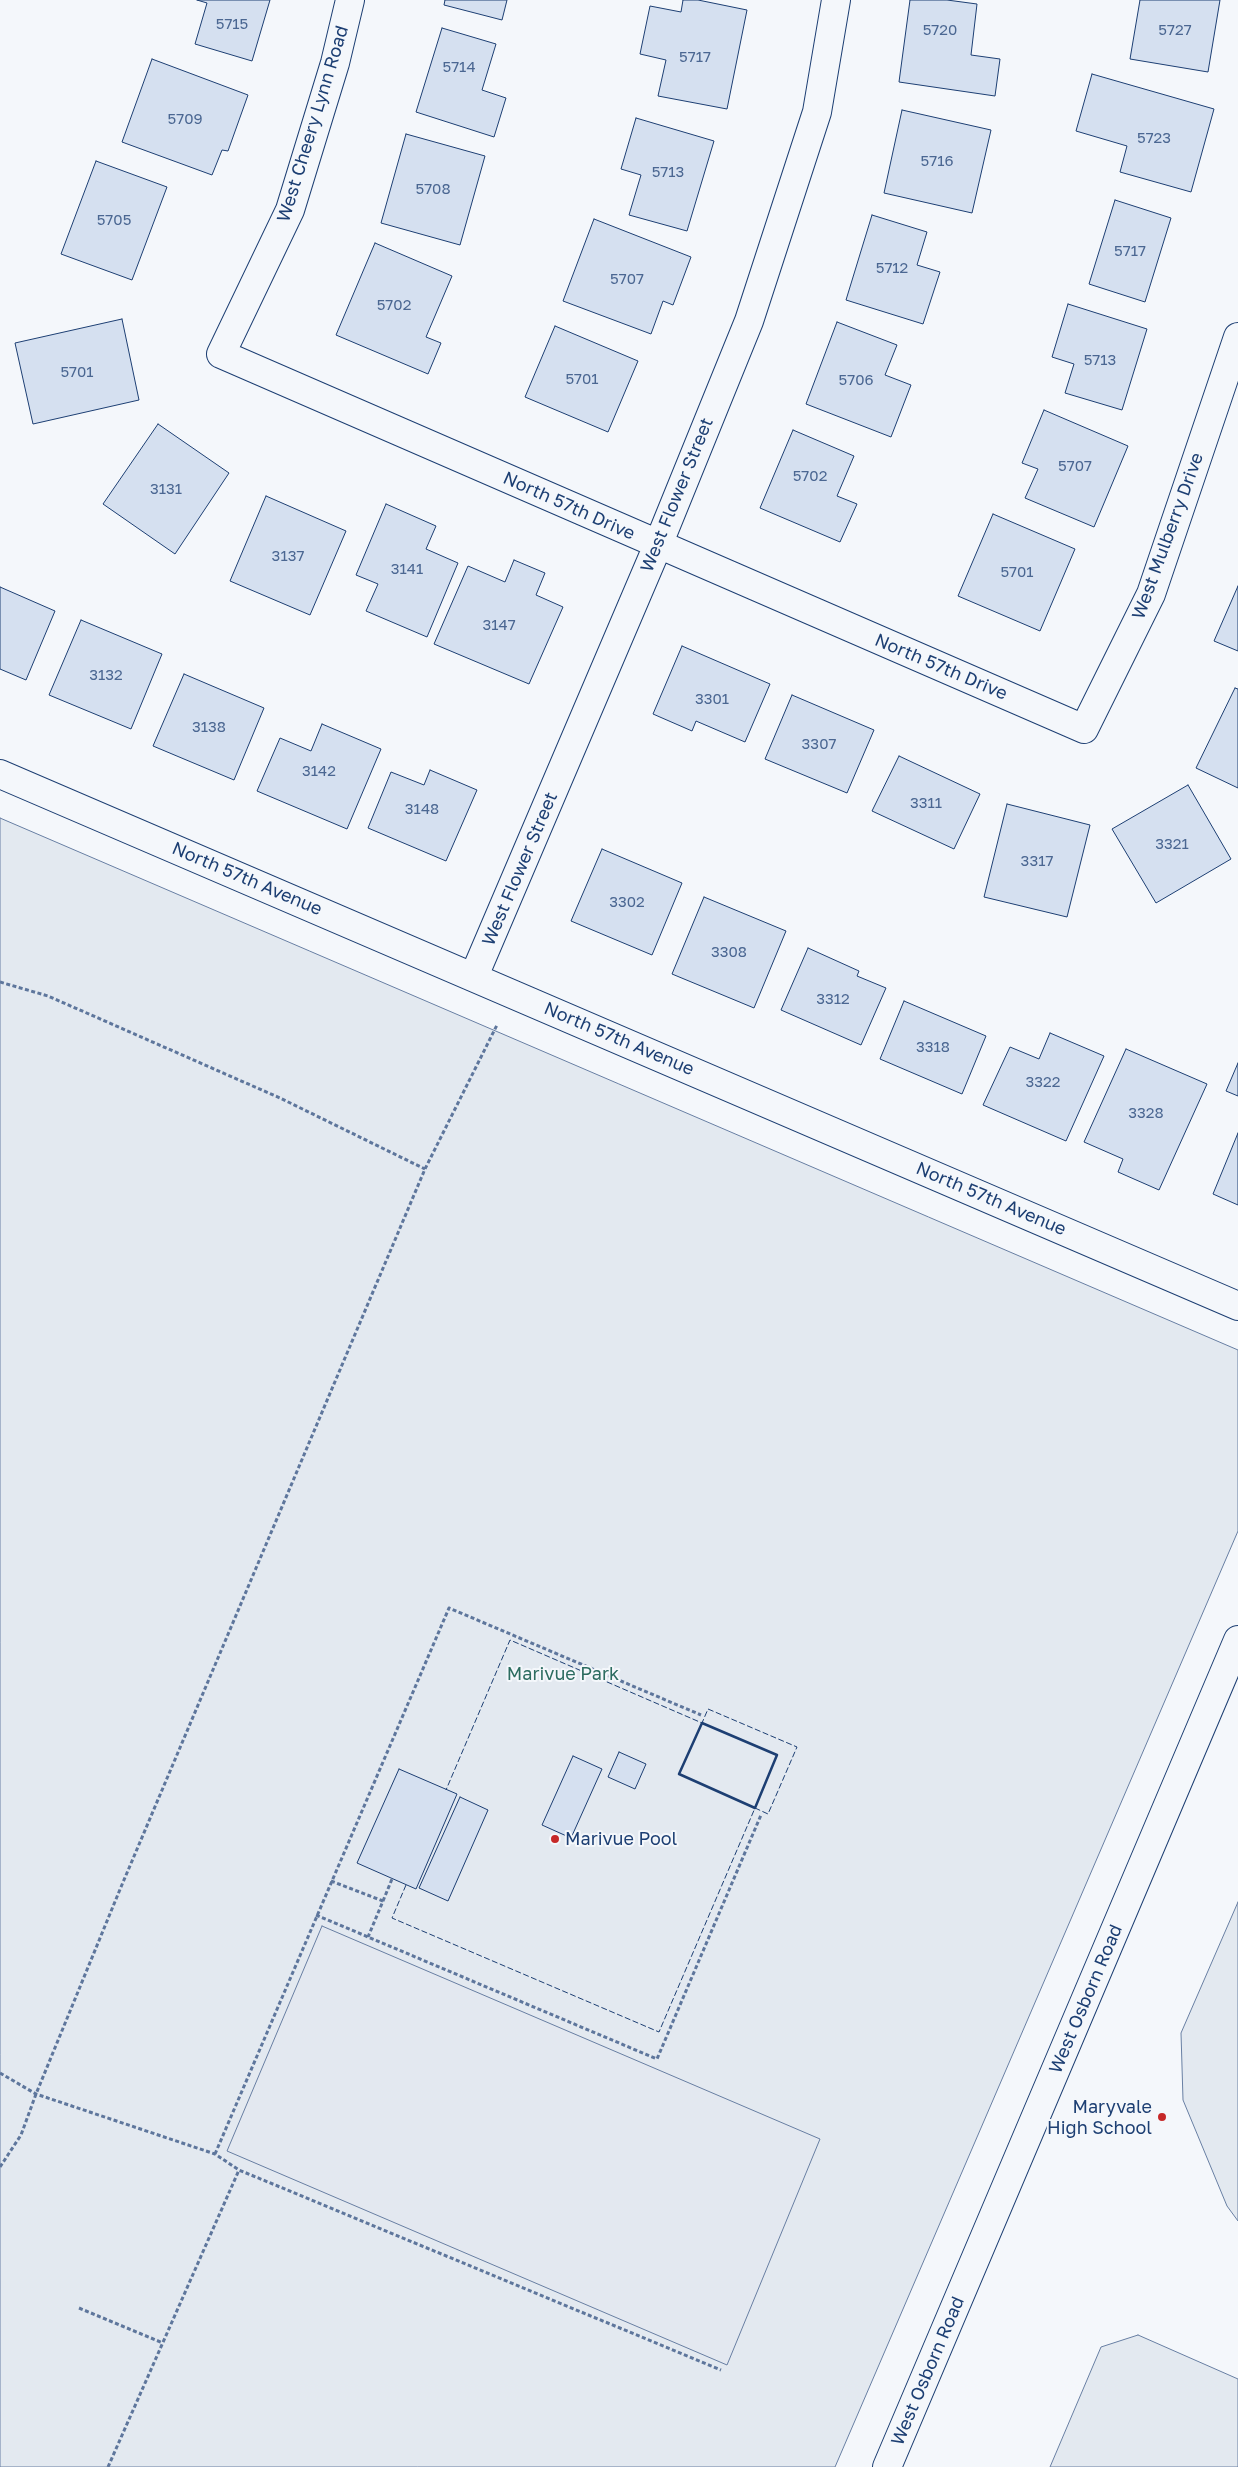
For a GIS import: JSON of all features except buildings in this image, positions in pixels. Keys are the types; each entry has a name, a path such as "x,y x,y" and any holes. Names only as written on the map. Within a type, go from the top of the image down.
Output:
{"street":[{"name":"West Cheery Lynn Road","path":"221,354 290,210 335,63 350,0"},
{"name":"West Flower Street","path":"474,976 658,545 749,321 818,112 836,0"},
{"name":"West Mulberry Drive","path":"1084,729 1151,594 1238,337"},
{"name":"North 57th Drive","path":"221,354 1084,729"},
{"name":"North 57th Avenue","path":"0,774 474,976 1238,1306"},
{"name":"West Osborn Road","path":"886,2467 1238,1640"}],"path":[{"path":"0,982 48,996 271,1094 425,1169"},
{"path":"0,2167 21,2135 132,1859 425,1169 513,993"},
{"path":"215,2154 449,1608 701,1715"},
{"path":"316,1915 656,2059 762,1815"},
{"path":"368,1937 392,1879"},
{"path":"331,1881 383,1902"},
{"path":"0,2074 36,2094 215,2154 239,2170 721,2370"},
{"path":"108,2467 239,2170"},
{"path":"79,2308 163,2343"}],"green space":[{"name":"Marivue Park","path":"0,818 1238,1350 1238,1531 835,2467 0,2467"},
{"path":"1238,1902 1238,2221 1227,2206 1183,2100 1181,2033"},
{"path":"1138,2335 1238,2379 1238,2467 1050,2467 1101,2347"}],"shaded area":[{"path":"322,1926 820,2139 727,2365 227,2151"}],"fence":[{"path":"406,1885 392,1918 659,2032 755,1808 768,1814 797,1747 708,1709 702,1723 510,1640 446,1790"}],"wall":[{"path":"702,1723 777,1755 755,1808 679,1774 702,1723"}],"place":[{"name":"Marivue Pool","path":"555,1839"},
{"name":"Maryvale High School","path":"1162,2117"}]}
